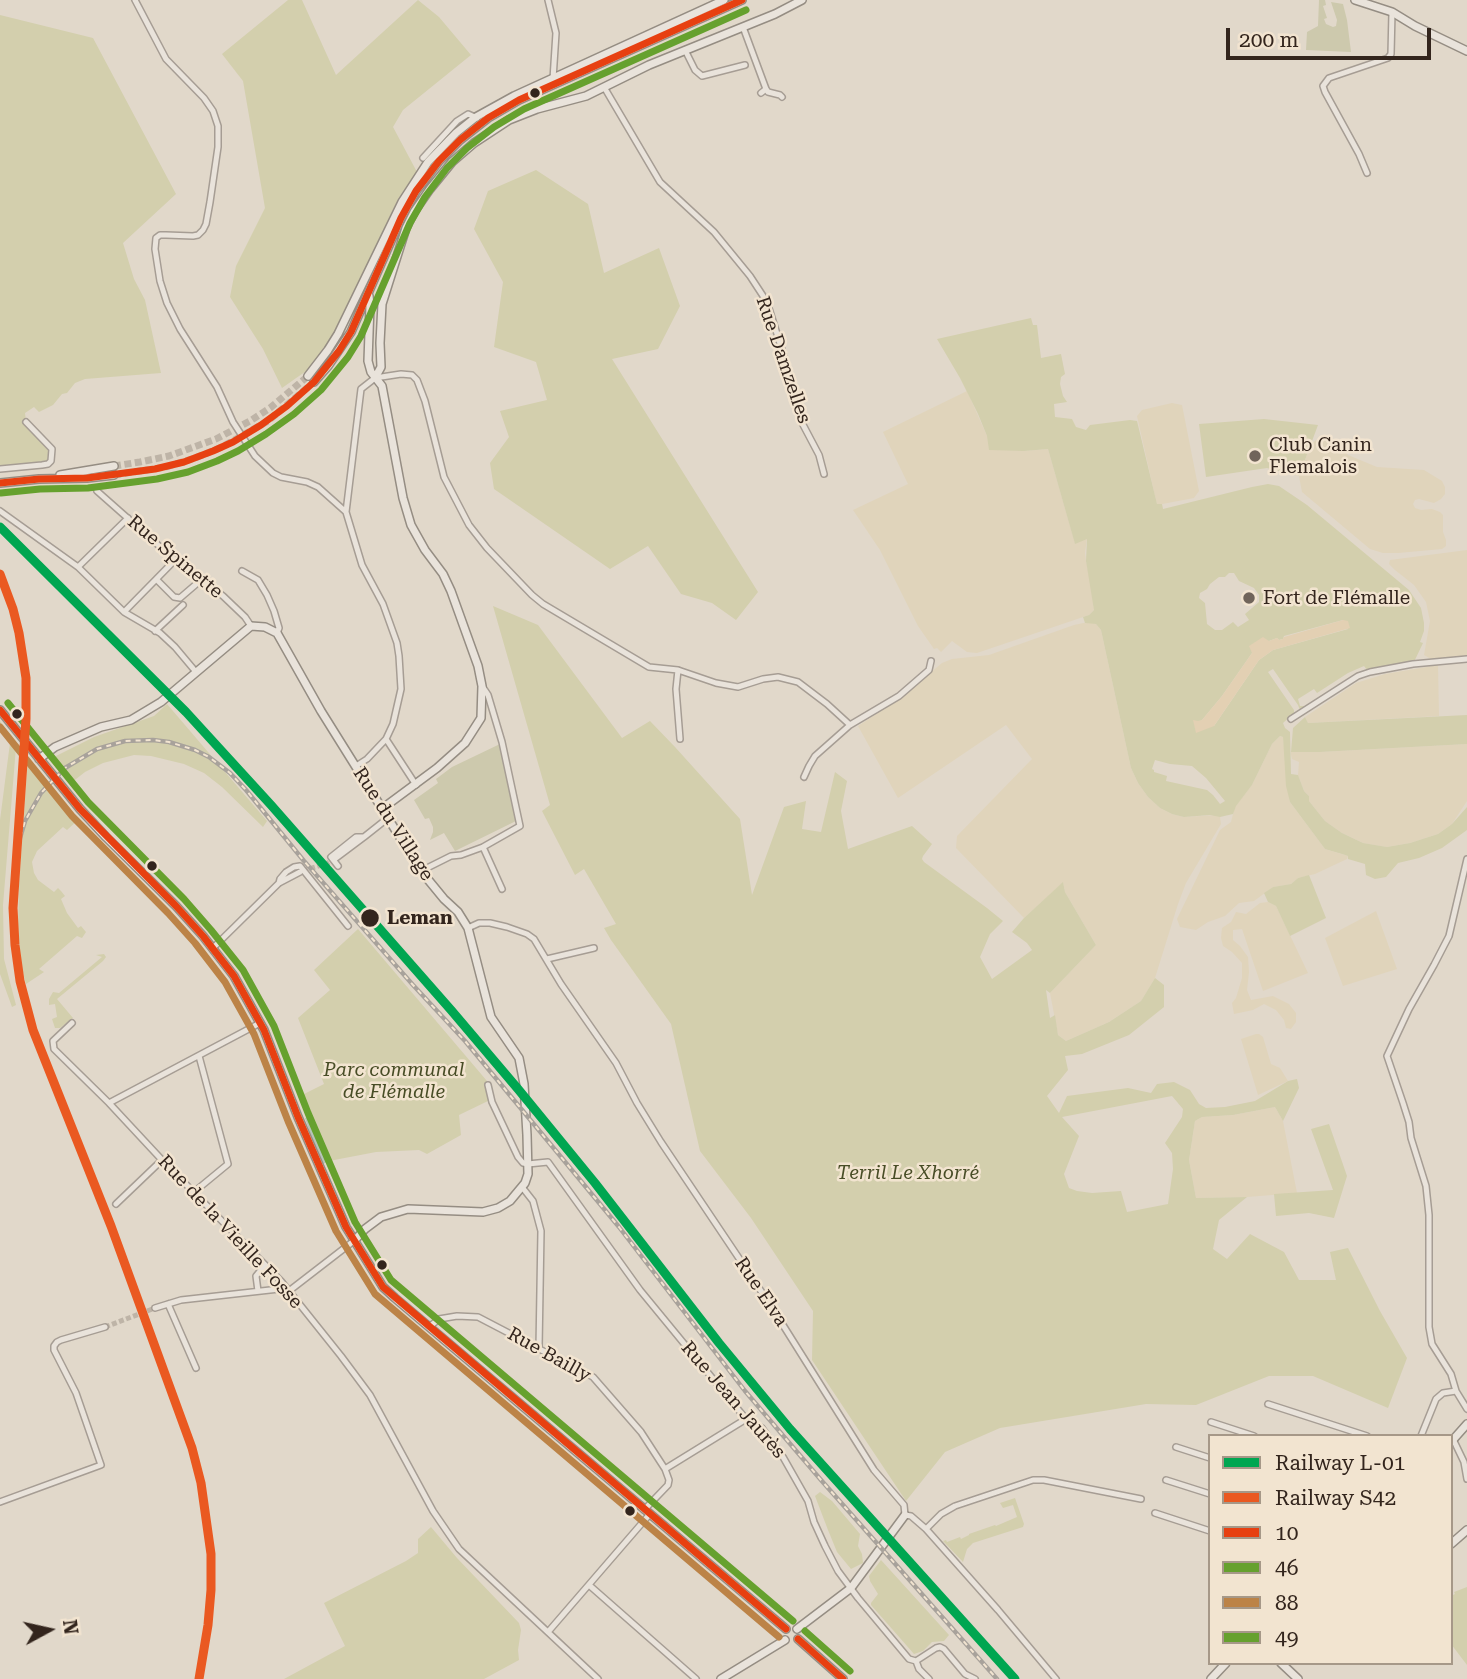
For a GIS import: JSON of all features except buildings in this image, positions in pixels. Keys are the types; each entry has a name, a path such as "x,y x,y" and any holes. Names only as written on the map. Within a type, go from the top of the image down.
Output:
{"street":[{"path":"135,0 166,59 204,97 218,126 216,162 208,217 203,230 198,235 160,235 156,238 155,249 167,303 180,329 217,387 228,414 255,456 277,475 318,487 346,513"},
{"path":"548,0 556,33 554,80"},
{"path":"554,80 724,0"},
{"path":"478,120 456,133 419,174 401,202 338,334 311,379 328,366 351,332 416,191 439,161 478,120 496,105 742,0"},
{"path":"356,766 367,759 386,739 393,724 401,688 399,650 383,604 362,565 346,513 361,389 381,367 382,304 406,228 414,212 452,162 474,143 509,120 543,107 582,98 649,65 775,14 802,0"},
{"path":"1355,0 1370,2 1392,12 1467,51"},
{"path":"1367,173 1323,86 1329,78 1388,58 1391,54 1392,12"},
{"path":"743,27 763,91 782,97"},
{"path":"685,50 695,71 702,76 745,65"},
{"name":"Rue Damzelles","path":"604,87 660,182 714,233 750,276 767,303 800,419 819,455 824,474"},
{"path":"423,158 457,121 468,114 478,120"},
{"path":"391,241 406,228"},
{"path":"369,293 368,361 373,375 382,386 403,498 411,525 451,591 478,666 482,686 481,718 465,743 416,785 383,808"},
{"path":"373,375 401,373 412,375 417,380 444,477 469,525 486,548 543,604 649,667 678,670 716,683 738,687 778,677 798,682 850,725"},
{"path":"0,469 48,464 51,461 52,449 26,422"},
{"path":"0,483 114,470"},
{"name":"Rue Spinette","path":"97,491 175,560 223,596 251,626"},
{"path":"0,511 78,567 124,612 160,633 196,672"},
{"path":"78,567 128,518"},
{"path":"124,612 175,560"},
{"path":"39,759 55,747 101,727 131,720 161,702 251,626 265,626 277,633 279,628 267,595 258,580 242,571"},
{"path":"157,580 174,597 180,598 201,580"},
{"path":"155,631 183,605"},
{"name":"Rue du Village","path":"277,633 321,711 421,871 458,912 468,928 491,1017 522,1065 528,1164 528,1174 522,1187"},
{"path":"1291,719 1358,676 1413,663 1467,660"},
{"path":"804,777 815,756 850,725 899,695 929,670 931,661"},
{"path":"678,670 676,689 681,739"},
{"path":"421,871 451,856 483,847 520,825 502,742 488,695 482,686"},
{"path":"0,711 100,831 176,906 234,976 260,1023 346,1227 383,1287 786,1629"},
{"path":"481,718 494,719"},
{"path":"386,739 416,785"},
{"path":"336,858 388,818"},
{"path":"338,866 331,857 356,837 364,837"},
{"path":"483,847 502,890"},
{"path":"1467,859 1449,936 1412,1002 1387,1056 1406,1112 1411,1139 1426,1186 1429,1215 1429,1327 1432,1344 1451,1374 1456,1391 1467,1409"},
{"path":"213,948 279,883 286,872 300,866 348,926"},
{"path":"279,883 300,872"},
{"name":"Rue Elva","path":"468,928 479,923 490,923 527,934 534,939 561,984 616,1063 661,1142 771,1306 874,1470 904,1505 905,1515 911,1516 926,1529 1056,1679"},
{"path":"547,959 594,948"},
{"name":"Rue de la Vieille Fosse","path":"72,1023 52,1041 54,1049 287,1289 370,1395 433,1511 459,1549 598,1679"},
{"path":"109,1103 260,1023"},
{"path":"194,1192 228,1164 199,1056"},
{"path":"488,1085 489,1095 513,1150 523,1163 528,1164"},
{"path":"116,1204 162,1160"},
{"name":"Rue Jean Jaurès","path":"528,1164 548,1162 640,1290 746,1419 762,1428 783,1457 808,1501 814,1522 838,1571 929,1679"},
{"path":"155,1308 188,1299 287,1289 355,1241 365,1229 382,1217 408,1209 490,1211 510,1201 522,1187 533,1201 541,1231 539,1348"},
{"path":"258,1291 256,1276 265,1265"},
{"path":"168,1304 196,1368"},
{"name":"Rue Bailly","path":"429,1327 439,1319 478,1317 593,1377 641,1432 664,1469"},
{"path":"0,1502 101,1465 76,1393 54,1350 57,1342 61,1340 106,1327"},
{"path":"1422,1434 1436,1399 1443,1393 1456,1391"},
{"path":"1268,1404 1361,1434"},
{"path":"548,1632 668,1485 669,1480 664,1469 746,1419"},
{"path":"1210,1422 1248,1434"},
{"path":"1453,1440 1467,1424"},
{"path":"1453,1443 1464,1462 1467,1479"},
{"path":"1176,1447 1208,1457"},
{"path":"926,1529 950,1508 1033,1480 1044,1479 1141,1499"},
{"path":"1166,1480 1208,1493"},
{"path":"1156,1513 1208,1530"},
{"path":"797,1629 851,1588 905,1515"},
{"path":"1453,1542 1467,1530"},
{"path":"589,1585 696,1679"},
{"path":"786,1629 797,1629"},
{"path":"785,1640 786,1629"},
{"path":"797,1629 798,1639"},
{"path":"785,1640 794,1642 798,1639"},
{"path":"798,1639 844,1679"},
{"path":"721,1679 785,1640"},
{"path":"916,1661 940,1647 965,1674 975,1679"},
{"path":"1211,1679 1224,1665"},
{"path":"1283,1665 1298,1679"}],"shaded area":[{"path":"1319,0 1325,0 1326,5 1323,6 1327,18 1324,19 1326,24 1333,27 1336,26 1337,20 1331,2 1343,4 1351,52 1306,50 1307,32 1318,26"},
{"path":"967,391 987,436 1024,451 1048,449 1075,543 1087,538 1085,553 1094,610 1089,615 977,653 967,652 952,641 941,652 937,648 934,649 918,626 880,550 853,510 908,484 883,432"},
{"path":"1172,403 1182,405 1199,491 1194,498 1157,505 1137,416 1142,410"},
{"path":"1326,438 1341,445 1348,455 1377,467 1424,470 1442,481 1445,494 1441,499 1434,503 1419,499 1413,504 1415,508 1432,509 1443,515 1446,546 1442,549 1398,553 1383,553 1370,549 1302,492 1299,476 1311,444"},
{"path":"1467,550 1467,656 1431,659 1424,655 1430,621 1426,602 1414,585 1389,564 1390,560"},
{"path":"1088,622 1096,624 1101,630 1131,768 1138,783 1160,808 1172,814 1184,817 1216,815 1220,817 1221,824 1186,883 1155,978 1141,1001 1109,1022 1066,1041 1058,1035 1050,993 1096,945 1065,892 1063,883 1024,918 956,848 957,836 1032,759 1006,725 898,798 858,726 899,699 942,663 952,659 989,655"},
{"path":"1438,665 1439,716 1308,723 1305,717 1356,683 1385,674"},
{"path":"1280,736 1283,737 1290,802 1325,849 1348,856 1347,859 1315,874 1298,878 1291,884 1273,887 1254,901 1239,903 1225,916 1196,930 1180,927 1177,919 1220,830 1231,822 1235,806 1252,785 1272,744"},
{"path":"500,744 516,821 455,851 444,833 430,840 433,827 414,800 438,783 436,779 452,767"},
{"path":"1467,744 1467,801 1452,824 1438,834 1387,847 1363,843 1325,821 1309,801 1298,775 1299,762 1292,759 1291,755 1291,752"},
{"path":"1268,902 1276,906 1308,973 1263,991 1242,929 1233,930 1233,940 1248,957 1247,990 1251,1000 1273,996 1289,1004 1296,1013 1296,1022 1291,1029 1286,1028 1284,1020 1276,1010 1264,1004 1253,1010 1234,1014 1232,1003 1242,978 1242,963 1223,946 1222,928 1231,922 1236,912 1246,914 1260,903"},
{"path":"1376,911 1397,969 1343,986 1325,938"},
{"path":"1256,1034 1263,1037 1271,1064 1280,1068 1288,1081 1258,1095 1241,1039"},
{"path":"1275,1107 1283,1121 1297,1193 1196,1198 1189,1160 1195,1121 1202,1117 1233,1115"},
{"path":"311,1116 329,1161 321,1165 305,1118"}],"green space":[{"path":"288,0 302,0 336,75 418,0 439,17 471,55 403,110 393,127 417,172 398,199 331,341 309,369 282,388 263,349 230,297 236,266 265,208 243,81 222,54"},
{"path":"0,15 93,38 176,194 123,243 134,279 145,300 161,373 85,379 75,383 53,405 39,412 34,407 25,413 26,422 52,449 48,464 0,469"},
{"path":"536,170 588,204 604,273 659,248 680,306 658,349 612,359 758,592 736,620 712,603 681,594 648,546 610,569 494,489 490,463 509,437 500,411 547,400 536,362 494,347 503,282 474,229 488,191"},
{"path":"1031,318 1033,325 1037,325 1041,358 1061,354 1065,374 1061,377 1060,384 1067,402 1054,404 1055,417 1072,419 1076,427 1086,430 1090,425 1137,421 1157,504 1162,504 1163,509 1252,487 1268,484 1279,486 1307,505 1409,590 1421,608 1424,623 1420,642 1423,643 1413,664 1370,672 1301,713 1273,669 1268,672 1294,710 1283,723 1290,732 1291,774 1298,775 1309,801 1325,821 1363,843 1387,847 1438,834 1452,824 1467,807 1467,830 1442,848 1398,863 1386,877 1375,879 1366,875 1365,864 1325,849 1290,802 1286,786 1283,737 1280,736 1272,744 1252,785 1233,814 1220,817 1184,817 1160,808 1148,797 1131,768 1101,630 1096,624 1085,623 1083,617 1094,610 1086,561 1087,539 1075,544 1048,449 989,450 987,436 978,414 937,339","holes":["1234,573 1239,581 1254,588 1259,595 1259,602 1245,614 1249,620 1238,627 1233,622 1222,630 1215,630 1207,624 1205,603 1199,598 1200,593 1210,584 1219,577","1343,620 1348,629 1273,650 1259,660 1214,726 1195,724 1202,720 1222,696 1252,653 1269,641 1283,639 1284,636","1364,666 1367,670 1354,675 1305,706 1300,706 1298,699 1314,689 1317,693","1155,760 1192,766 1225,801 1220,804 1207,790 1166,781 1167,776 1152,769"]},
{"name":"Club Canin Flemalois","path":"1264,419 1318,425 1299,476 1267,468 1206,477 1199,424"},
{"name":"Terril Le Xhorré","path":"493,606 538,625 622,738 650,721 740,819 752,895 784,807 806,801 802,829 821,832 835,772 847,781 841,811 848,849 912,826 932,844 923,856 924,862 1003,921 990,934 980,957 992,979 1032,950 1012,932 1063,882 1065,892 1096,945 1050,993 1046,990 1050,1018 1055,1015 1058,1035 1066,1041 1109,1022 1141,1001 1155,978 1164,985 1164,1007 1129,1035 1082,1054 1065,1056 1068,1070 1047,1096 1059,1113 1067,1096 1128,1088 1151,1093 1157,1084 1174,1082 1190,1090 1199,1104 1206,1108 1225,1107 1255,1101 1288,1081 1297,1079 1299,1088 1283,1121 1275,1107 1233,1115 1202,1117 1195,1121 1189,1160 1196,1198 1247,1197 1219,1220 1213,1249 1227,1259 1250,1234 1284,1252 1299,1280 1336,1280 1330,1252 1348,1248 1407,1358 1388,1408 1313,1376 1269,1376 1196,1405 1146,1404 1000,1428 945,1452 906,1501 812,1360 813,1311 751,1218 700,1151 671,1024 604,928 616,924 584,869 575,875 542,811 550,805","holes":["1172,1096 1183,1109 1182,1117 1165,1143 1172,1153 1173,1169 1168,1204 1127,1212 1121,1191 1092,1193 1069,1188 1064,1174 1079,1136 1062,1117"]},
{"path":"167,704 267,821 263,827 222,787 204,773 184,764 134,755 103,763 71,783 55,767 56,756 94,737 154,716"},
{"path":"1467,715 1467,744 1291,752 1293,728 1305,717 1308,723"},
{"path":"0,721 13,738 16,747 3,905 4,959 16,1005 12,1007 0,974 0,820 10,743 0,729"},
{"path":"28,757 78,820 67,830 63,827 37,851 32,862 34,873 38,880 54,892 58,888 61,891 65,896 61,899 67,913 78,928 81,926 86,932 82,938 77,936 39,969 44,972 26,984 21,965 18,924"},
{"path":"1309,875 1326,918 1290,936 1276,906 1268,902 1264,893 1273,887 1291,884 1298,878"},
{"name":"Parc communal de Flémalle","path":"358,929 487,1081 488,1101 459,1115 461,1135 427,1154 419,1150 376,1152 329,1161 302,1095 324,1084 298,1018 330,990 314,970"},
{"path":"104,954 106,957 103,961 57,999 73,1018 60,1028 55,1028 52,1019 57,1017 55,1004 49,1005 53,992 59,993 102,957 96,955"},
{"path":"1329,1124 1347,1176 1334,1218 1309,1213 1276,1216 1274,1194 1333,1190 1311,1129"},
{"path":"820,1492 832,1501 860,1534 858,1546 863,1563 851,1569 837,1552 828,1530 815,1496"},
{"path":"1015,1498 1023,1527 973,1543 967,1549 963,1562 943,1541 961,1539 1017,1517 1013,1505 1003,1508 1000,1503"},
{"path":"431,1527 519,1623 519,1660 484,1679 284,1679 345,1646 324,1603 418,1553 418,1539"},
{"path":"881,1560 949,1635 944,1641 932,1642 923,1651 914,1654 871,1605 878,1594 869,1576"},
{"path":"1467,1587 1467,1665 1453,1647 1454,1592"}],"sand":[{"path":"1343,620 1348,621 1350,628 1273,650 1259,660 1214,726 1196,733 1193,720 1202,720 1222,696 1252,653 1249,646 1263,637 1269,641 1277,638 1279,640"}],"tunnel":[{"path":"114,466 169,456 216,439 270,408 308,376"},
{"path":"114,475 166,467 222,447 268,421 314,382"},
{"path":"303,871 336,858"},
{"path":"105,1327 155,1308"}],"railway":[{"path":"15,866 25,821 41,793 65,768 97,749 125,741 169,742 209,757 230,773 304,861 465,1041 619,1227 745,1391 997,1679"}],"rail line":[{"name":"L-01","path":"0,527 186,712 271,805 518,1089 790,1429 1015,1679"},
{"name":"S42","path":"0,574 13,609 26,678 26,719 13,908 20,981 33,1030 111,1226 192,1448 201,1483 211,1554 211,1590 199,1679"}],"transit line":[{"name":"10","path":"0,483 87,478 155,469 213,451 261,425 314,382 339,351 351,332 401,218 416,191 439,161 460,140 488,118 519,100 742,0"},
{"name":"46","path":"1,493 88,488 157,479 188,472 217,461 266,434 321,390 348,357 361,336 410,223 447,168 467,148 524,109 746,10"},
{"name":"49","path":"8,703 88,802 184,899 243,970 274,1026 355,1222 391,1280 793,1621"},
{"name":"10","path":"0,710 80,809 176,906 234,976 264,1030 346,1227 383,1287 786,1629"},
{"name":"88","path":"0,727 72,816 168,913 225,982 254,1034 336,1231 375,1294 779,1637"},
{"name":"49","path":"805,1631 850,1671"},
{"name":"10","path":"798,1639 843,1679"}],"place":[{"name":"Club Canin Flemalois","path":"1255,456"},
{"name":"Fort de Flémalle","path":"1249,598"},
{"name":"Leman","path":"370,918"}]}
